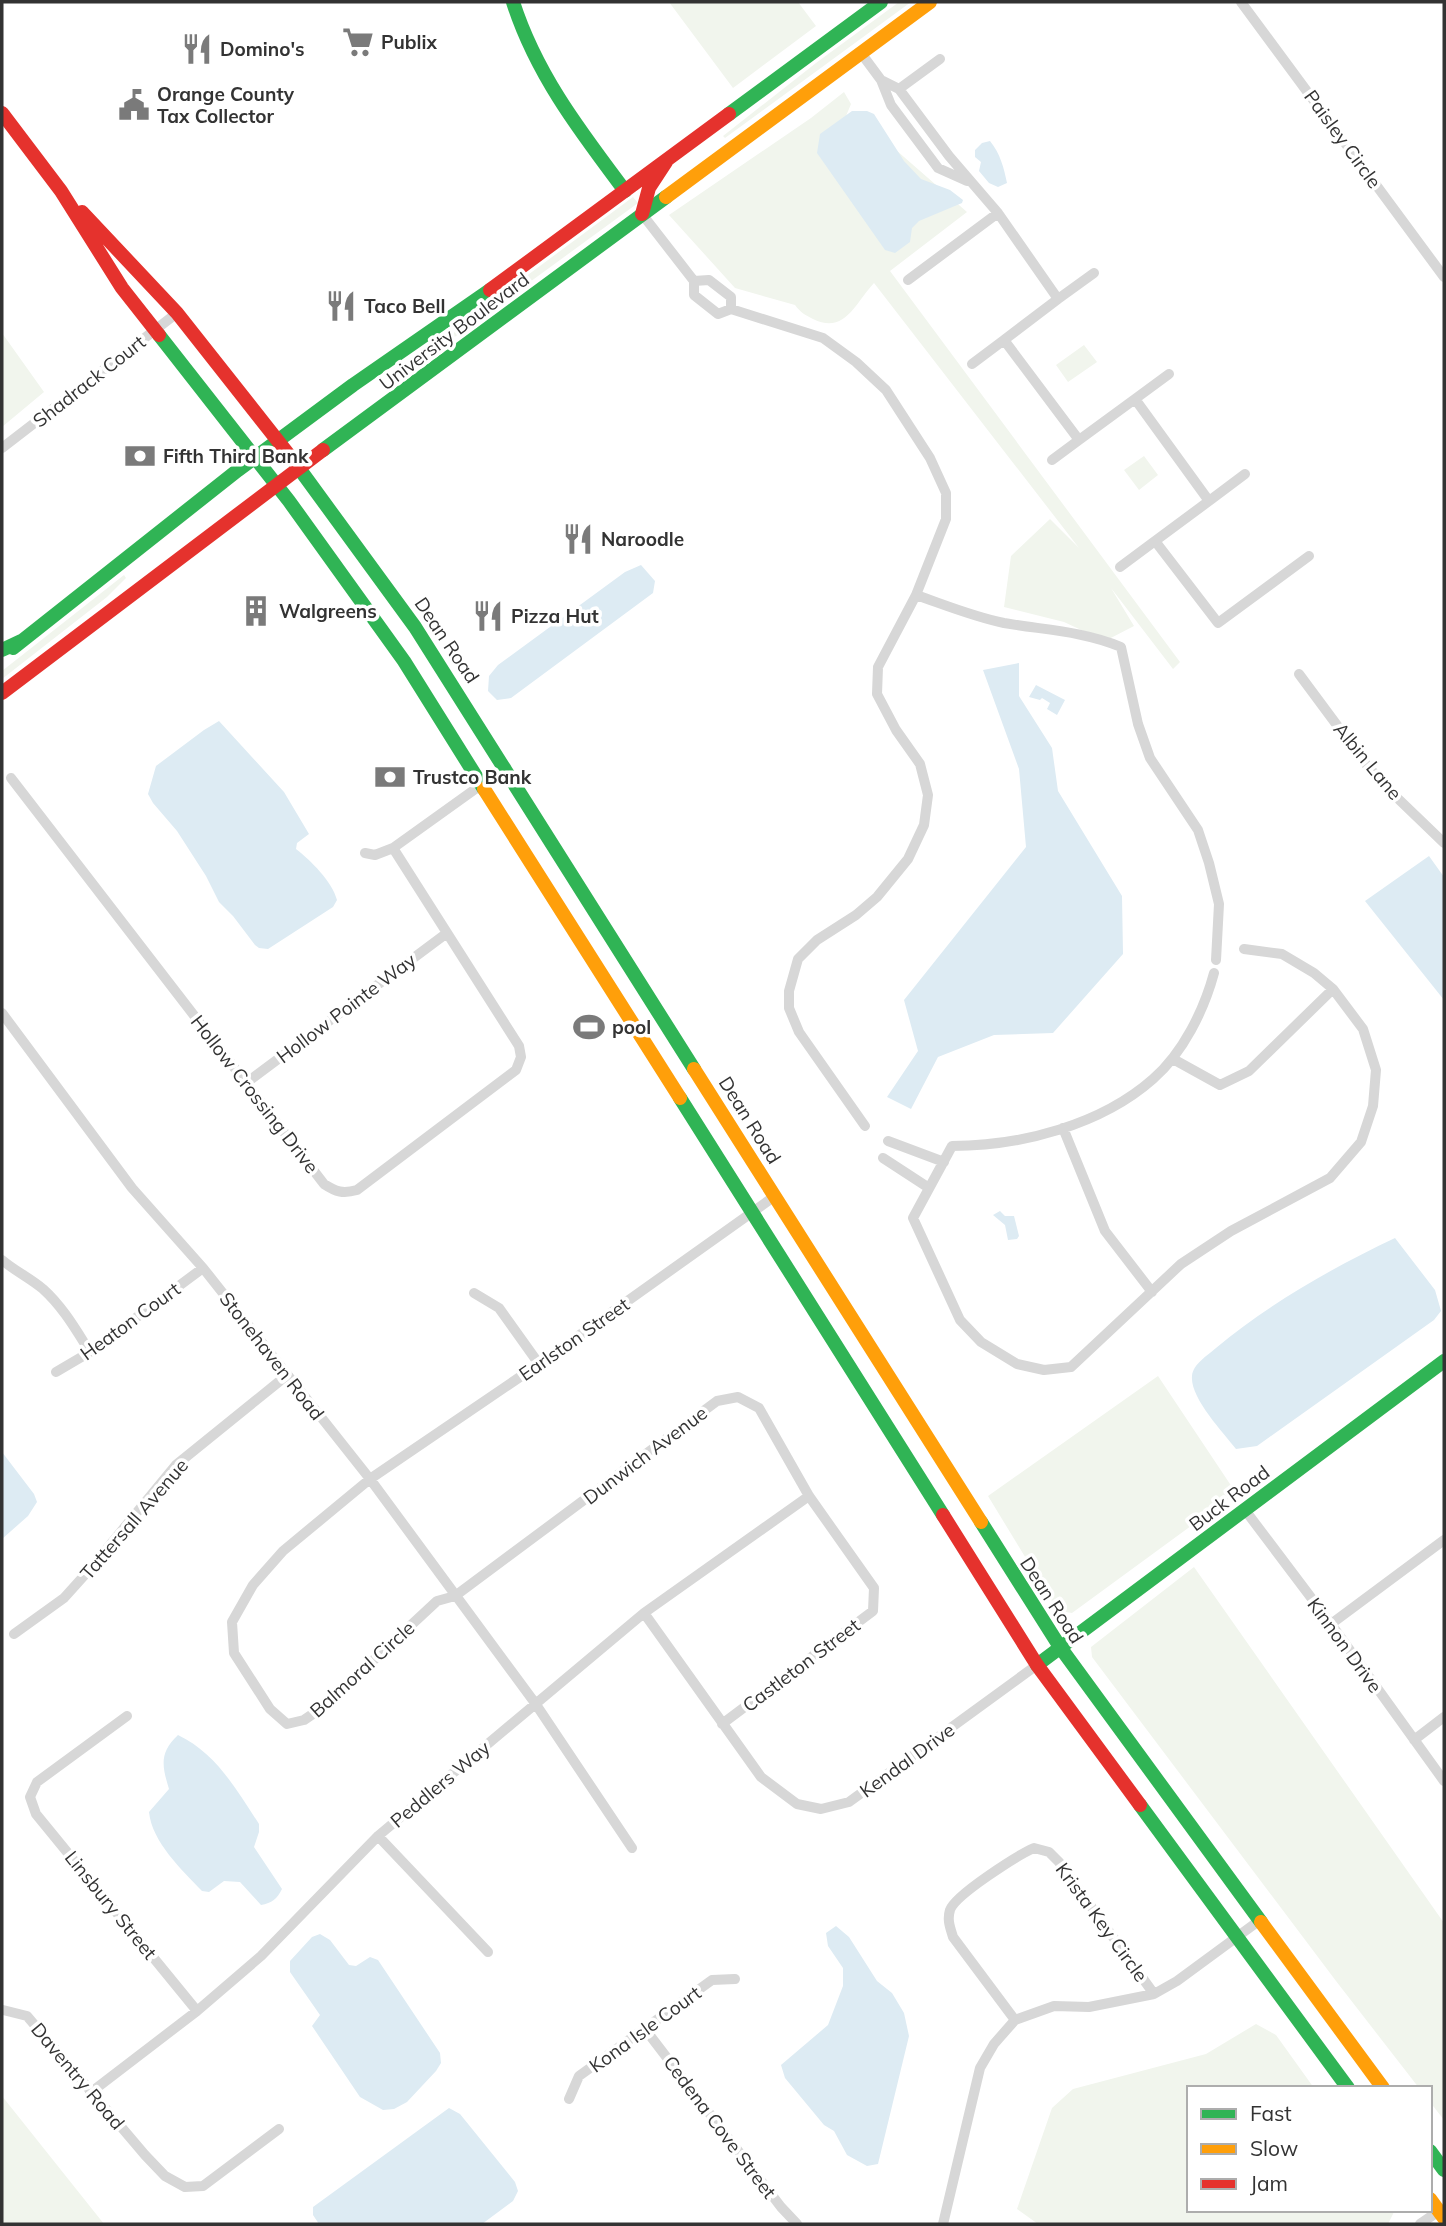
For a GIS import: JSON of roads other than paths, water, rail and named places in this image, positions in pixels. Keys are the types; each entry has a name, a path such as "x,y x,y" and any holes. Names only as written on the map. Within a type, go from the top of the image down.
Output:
{"main road":[{"path":"513,2 519,24 536,63 554,93 625,191"},
{"name":"University Boulevard","path":"2,656 278,440 491,289 881,2"},
{"name":"University Boulevard","path":"2,693 276,485 930,2"},
{"name":"Dean Road","path":"2,113 61,191 122,288 276,485 373,616 436,708 1037,1665 1347,2086"},
{"path":"642,214 649,188 667,160"},
{"name":"Dean Road","path":"61,191 177,313 300,468 415,627 506,766 1060,1647 1382,2086"},
{"path":"2,650 21,641"},
{"name":"Buck Road","path":"1037,1665 1444,1362"},
{"path":"1432,2154 1444,2170"}],"street":[{"name":"Paisley Circle","path":"1241,2 1444,277"},
{"path":"861,53 881,80 891,105 937,168 971,183"},
{"path":"899,89 940,59"},
{"path":"881,80 899,89 971,183 998,213 1058,299"},
{"path":"908,280 998,213"},
{"path":"642,214 694,281 694,295 719,314 731,309 823,338 856,362 886,390 930,458 946,494 946,519 916,595 878,667 877,694 896,730 920,764 928,794 924,825 908,859 877,897 856,915 817,940 798,959 789,991 789,1008 799,1032 865,1126"},
{"path":"972,364 1094,273"},
{"path":"694,281 709,280 731,297 731,309"},
{"name":"Shadrack Court","path":"2,448 177,313"},
{"path":"1004,340 1079,440"},
{"path":"1052,460 1169,374"},
{"path":"1135,399 1209,500"},
{"path":"1120,567 1245,474"},
{"path":"1155,541 1219,623 1309,556"},
{"path":"916,595 1002,622 1068,632 1121,647 1138,724 1150,758 1198,830 1209,863 1219,904 1216,960"},
{"name":"Albin Lane","path":"1299,674 1365,763 1444,843"},
{"path":"365,853 375,855 393,848 506,766"},
{"name":"Hollow Crossing Drive","path":"11,778 324,1184 336,1192 357,1190 516,1070 521,1057 519,1046 393,848"},
{"name":"Hollow Pointe Way","path":"246,1083 447,933"},
{"path":"1214,973 1207,1000 1173,1059 1153,1079 1115,1107 1063,1128 1023,1138 953,1146 913,1218 960,1320 981,1342 1017,1364 1044,1370 1071,1367 1181,1264 1231,1231 1330,1178 1361,1142 1373,1106 1376,1070 1363,1029 1333,989 1314,973 1282,954 1244,949"},
{"path":"1173,1059 1220,1085 1249,1072 1333,989"},
{"name":"Stonehaven Road","path":"2,1013 132,1188 203,1268 370,1479 536,1703 632,1848"},
{"path":"1063,1128 1105,1231 1152,1292"},
{"path":"888,1141 944,1161"},
{"path":"883,1158 929,1188"},
{"name":"Earlston Street","path":"370,1479 539,1364 775,1196"},
{"path":"2,1261 41,1288 54,1301 90,1352"},
{"name":"Heaton Court","path":"55,1372 90,1352 203,1268"},
{"path":"474,1293 499,1308 539,1364"},
{"name":"Tattersall Avenue","path":"14,1634 64,1598 176,1465 286,1376"},
{"name":"Dunwich Avenue","path":"455,1595 717,1401 738,1397 759,1409 809,1496"},
{"name":"Balmoral Circle","path":"370,1479 283,1551 253,1585 232,1622 234,1653 270,1709 287,1724 304,1720 323,1707 438,1601 455,1595"},
{"name":"Peddlers Way","path":"90,2093 197,2011 261,1956 378,1836 644,1613 809,1496"},
{"name":"Castleton Street","path":"722,1724 873,1611 874,1588 809,1496"},
{"name":"Kinnon Drive","path":"1245,1510 1444,1781"},
{"path":"1331,1624 1444,1540"},
{"name":"Kendal Drive","path":"644,1613 761,1777 797,1804 821,1809 849,1802 1037,1665"},
{"name":"Linsbury Street","path":"127,1716 37,1782 30,1797 36,1814 197,2011"},
{"path":"1414,1740 1444,1717"},
{"path":"378,1836 488,1952"},
{"name":"Krista Key Circle","path":"1015,2020 953,1937 948,1924 951,1907 961,1896 1021,1854 1034,1848 1049,1852 1059,1862 1154,1994"},
{"path":"943,2224 980,2068 994,2043 1015,2020 1054,2006 1089,2007 1154,1994 1177,1981 1260,1920"},
{"name":"Kona Isle Court","path":"569,2099 579,2076 712,1980 735,1979"},
{"name":"Daventry Road","path":"3,2010 27,2016 145,2155 165,2176 184,2187 203,2186 279,2129"},
{"name":"Cedena Cove Street","path":"646,2029 781,2207 797,2224"},
{"path":"1420,2224 1438,2210"}],"place":[{"name":"Publix","path":"358,42"},
{"name":"Domino's","path":"197,49"},
{"name":"Orange County Tax Collector","path":"134,105"},
{"name":"Taco Bell","path":"341,306"},
{"name":"Fifth Third Bank","path":"140,456"},
{"name":"Naroodle","path":"578,539"},
{"name":"Walgreens","path":"256,611"},
{"name":"Pizza Hut","path":"488,616"},
{"name":"Trustco Bank","path":"390,777"},
{"name":"pool","path":"589,1027"}]}
